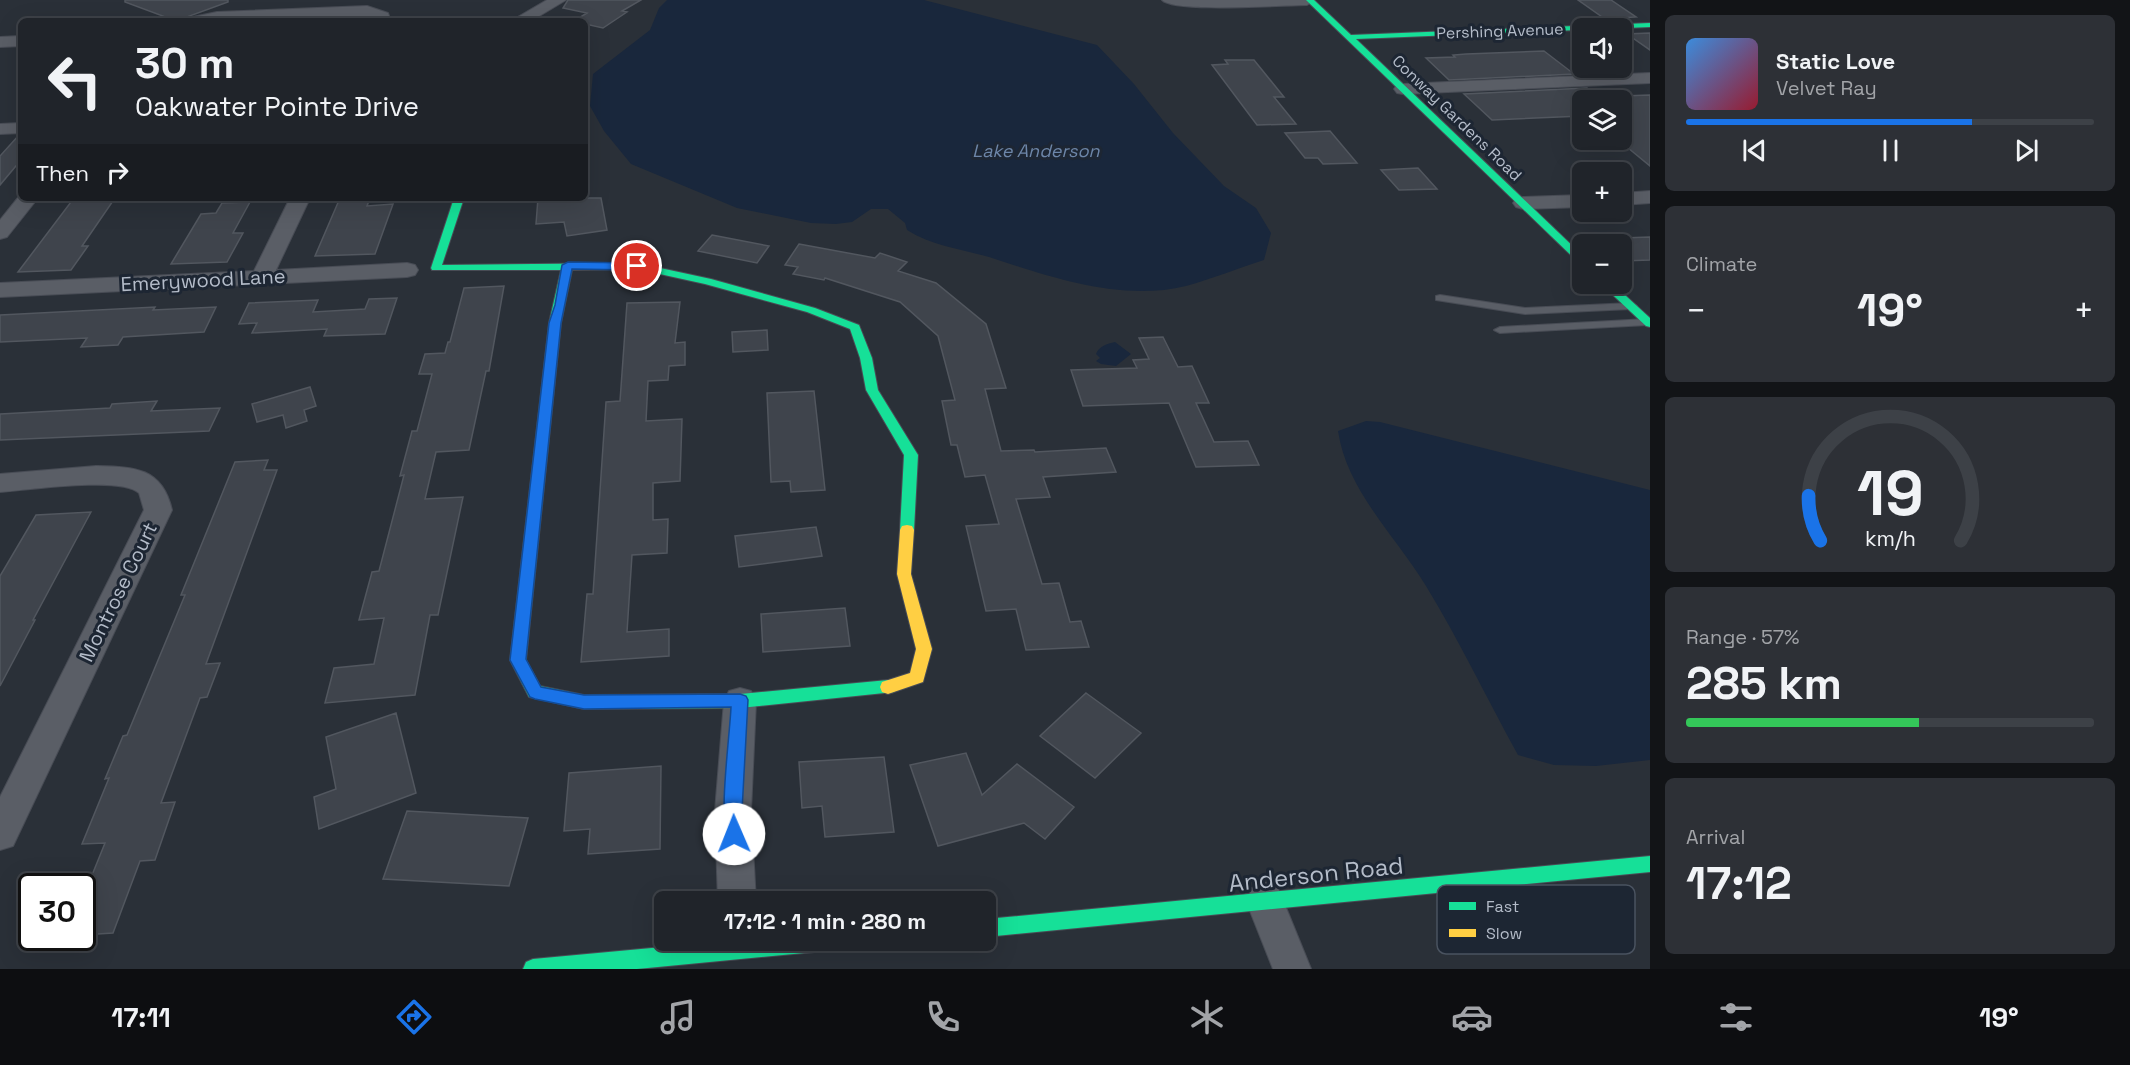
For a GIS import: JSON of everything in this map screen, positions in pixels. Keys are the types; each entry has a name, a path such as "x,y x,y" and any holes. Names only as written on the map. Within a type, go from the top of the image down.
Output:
{"street":[{"path":"525,18 558,0"},
{"path":"1170,0 1211,3 1308,0"},
{"name":"Conway Gardens Road","path":"1308,0 1572,250"},
{"path":"211,18 367,11 383,16 383,18"},
{"name":"Pershing Avenue","path":"1349,37 1650,25"},
{"path":"0,42 18,41"},
{"path":"1403,89 1650,78"},
{"path":"0,129 18,128"},
{"path":"1632,199 1650,198"},
{"path":"0,233 26,201"},
{"path":"262,277 299,201"},
{"path":"458,201 436,268 568,265 637,266 810,310 855,327 866,358 872,390 911,455 904,574 924,649 917,677 888,687 740,700 584,702 535,692 518,660 555,323 561,305 568,265"},
{"path":"1523,203 1572,201"},
{"name":"Emerywood Lane","path":"0,290 406,270"},
{"path":"1618,294 1649,323"},
{"name":"Montrose Court","path":"0,483 119,475 144,482 155,495 158,510 0,834"},
{"path":"737,891 733,811 740,700"},
{"name":"Anderson Road","path":"996,927 1650,864"},
{"path":"1265,901 1292,969"},
{"path":"533,969 688,951"}],"lane":[{"path":"1440,298 1525,311 1631,306"},
{"path":"1500,330 1649,323"}],"water":[{"name":"Lake Anderson","path":"667,0 924,0 1097,45 1134,84 1173,133 1224,186 1256,208 1271,233 1264,260 1186,286 1136,291 1111,289 1061,279 926,240 907,230 905,223 888,209 871,209 852,222 811,223 737,208 631,164 604,131 590,106 593,74 650,30 659,8"},
{"path":"1115,342 1131,354 1116,366 1096,361 1100,358 1096,354 1099,349"},
{"path":"1366,421 1380,422 1650,490 1650,760 1596,766 1554,765 1518,755 1438,606 1414,567 1374,512 1351,473 1338,431"}],"building":[{"path":"125,0 228,0 228,2 184,18 168,18 125,2"},
{"path":"568,0 641,0 622,11 627,12 603,28 588,25 588,18 579,18 587,13 563,8"},
{"path":"1578,0 1611,0 1636,17 1620,18 1604,18"},
{"path":"1650,33 1650,50 1632,37 1632,34"},
{"path":"1544,51 1572,74 1449,80 1426,58 1455,57 1453,55"},
{"path":"1225,60 1254,60 1284,97 1274,97 1296,124 1257,125 1212,65 1228,64"},
{"path":"1587,88 1590,90 1572,90 1572,116 1492,120 1464,94"},
{"path":"1650,95 1650,166 1631,150 1632,96"},
{"path":"1330,131 1357,163 1323,164 1318,158 1305,158 1285,133"},
{"path":"18,136 18,164 0,185 0,156"},
{"path":"1418,168 1437,189 1399,190 1381,170"},
{"path":"588,198 601,198 607,230 567,236 564,222 536,224 538,201 588,201"},
{"path":"72,201 113,201 82,246 88,246 71,270 18,272"},
{"path":"339,201 369,201 367,206 393,204 375,254 315,256"},
{"path":"250,202 233,233 243,233 227,262 171,264 201,214 216,213 222,203"},
{"path":"712,235 769,246 757,263 698,251"},
{"path":"1650,237 1650,260 1632,261 1632,238"},
{"path":"799,244 875,258 880,253 907,262 898,271 936,283 986,324 1006,388 985,389 1001,451 1034,450 1035,452 1106,448 1116,472 1043,477 1050,497 1016,499 1042,584 1059,583 1070,622 1081,621 1089,647 1026,650 1016,609 986,611 966,526 999,524 985,475 965,477 957,445 951,445 942,401 955,400 938,336 900,302 825,278 824,280 793,274 798,267 785,265"},
{"path":"504,286 489,371 486,371 469,450 436,452 425,499 463,497 438,615 430,615 415,695 325,703 334,668 374,664 384,618 359,620 372,572 379,571 404,475 400,476 412,431 417,431 432,374 419,374 425,354 445,353 464,288"},
{"path":"397,298 385,334 324,336 327,329 252,333 257,323 239,324 249,303 318,300 313,312 365,309 369,299"},
{"path":"680,302 675,343 685,342 685,365 669,366 668,380 648,381 646,421 682,419 680,481 653,483 653,520 668,519 667,553 632,555 627,632 669,629 669,656 581,662 587,594 593,594 606,402 620,401 627,303"},
{"path":"155,307 153,310 216,307 204,332 123,337 118,345 81,347 87,338 0,342 0,315"},
{"path":"767,330 768,350 733,352 732,332"},
{"path":"1163,337 1178,367 1192,366 1209,403 1196,403 1214,442 1248,441 1259,465 1196,467 1169,403 1083,406 1071,370 1137,368 1133,360 1149,359 1139,338"},
{"path":"310,387 316,406 304,410 307,421 286,428 283,415 257,422 252,404"},
{"path":"814,391 825,490 791,492 790,481 771,482 767,393"},
{"path":"157,401 151,411 220,408 209,431 0,440 0,414 110,408 112,404"},
{"path":"268,460 264,470 277,470 206,664 220,663 207,697 200,698 161,803 175,802 155,860 140,861 113,933 96,934 96,873 93,873 105,843 82,844 109,778 105,779 123,736 127,735 185,595 181,595 235,462"},
{"path":"91,512 0,686 0,576 36,515"},
{"path":"816,527 822,556 739,567 735,536"},
{"path":"845,608 850,646 763,652 761,614"},
{"path":"1086,693 1141,733 1095,778 1040,736"},
{"path":"396,713 416,793 319,829 314,797 336,789 326,737"},
{"path":"966,753 982,795 1017,764 1074,807 1045,839 1024,823 938,846 910,765"},
{"path":"884,757 894,832 825,837 822,806 802,808 799,762"},
{"path":"661,766 660,849 588,854 590,829 564,831 569,773"},
{"path":"407,811 528,818 509,886 383,879"}],"traffic: fast":[{"path":"1310,0 1572,250"},
{"path":"1349,37 1650,25"},
{"path":"458,201 436,268 637,266 707,281 811,310 855,327 866,358 872,390 911,455 907,530"},
{"path":"568,265 555,323 518,660 535,692 584,702 740,701 888,687"},
{"path":"1618,294 1650,324"},
{"path":"996,927 1650,864"},
{"path":"533,969 727,951"}],"traffic: slow":[{"path":"888,687 917,677 924,649 904,574 907,530"}],"route":[{"path":"637,266 568,265 561,305 555,323 518,660 535,692 584,702 740,700 733,811 734,834"}]}
